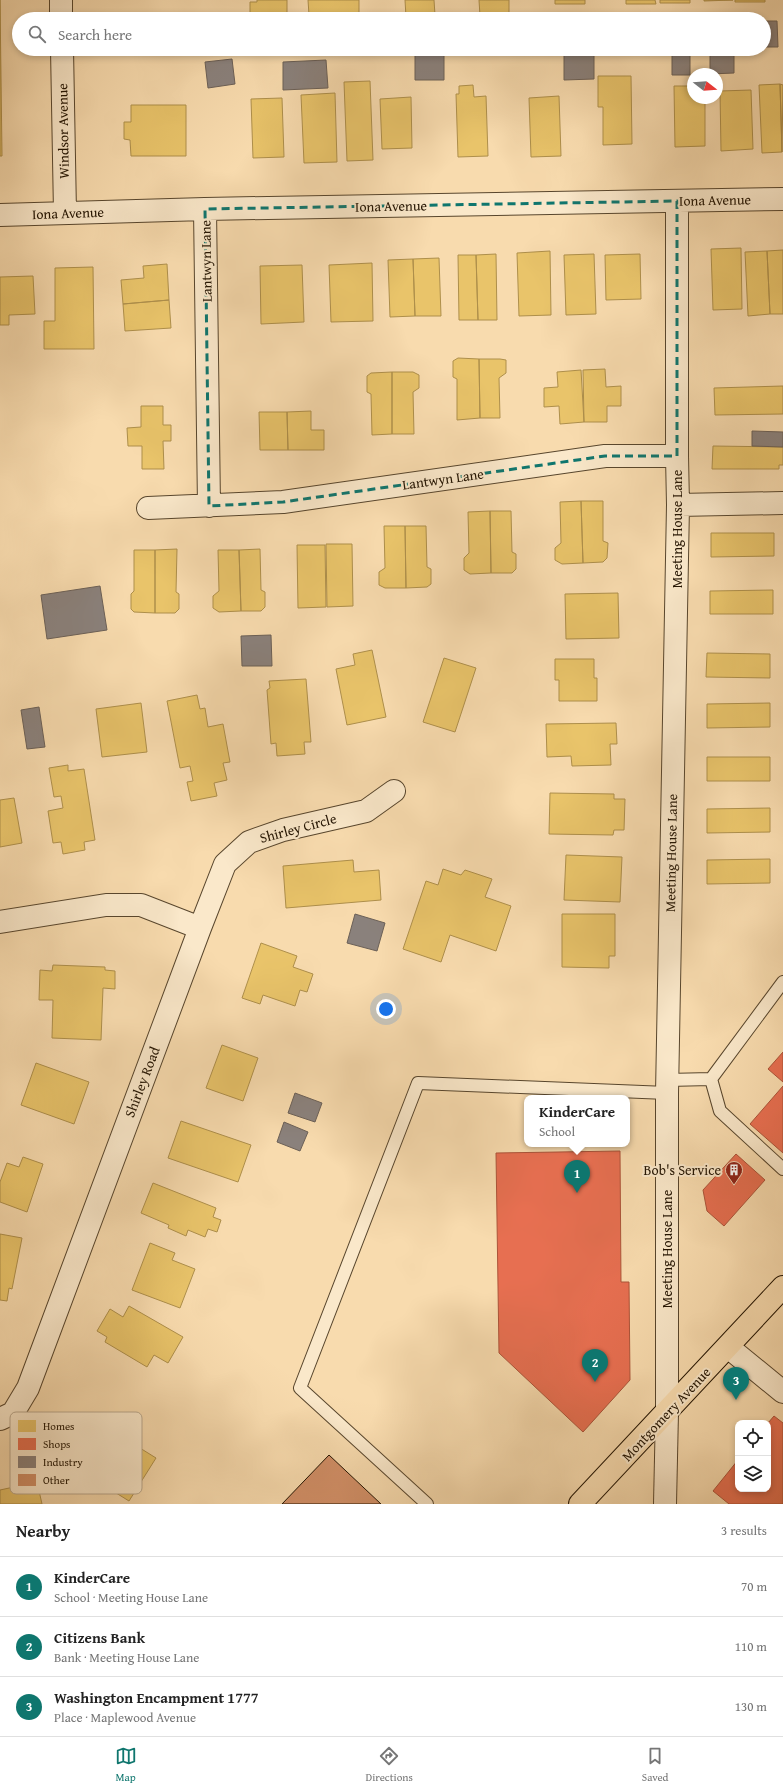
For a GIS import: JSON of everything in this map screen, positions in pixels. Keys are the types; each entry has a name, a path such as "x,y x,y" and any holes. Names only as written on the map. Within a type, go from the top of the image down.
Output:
{"main road":[{"name":"Montgomery Avenue","path":"580,1504 783,1287"}],"street":[{"path":"61,0 61,12"},
{"name":"Windsor Avenue","path":"62,56 65,213"},
{"name":"Iona Avenue","path":"0,215 205,209 783,199"},
{"name":"Meeting House Lane","path":"665,1504 667,1412 667,1087 678,505 677,201"},
{"name":"Lantwyn Lane","path":"205,209 209,506"},
{"name":"Lantwyn Lane","path":"148,508 283,502 605,456 677,456"},
{"path":"678,505 783,503"},
{"name":"Shirley Circle","path":"200,928 225,864 249,842 283,830 366,811 394,791"},
{"path":"0,922 106,904 141,905 200,928"},
{"name":"Shirley Road","path":"14,1412 28,1388 200,928"},
{"path":"728,1347 783,1392"},
{"name":"Shirley Road","path":"0,1419 10,1414"}],"lane":[{"path":"427,1504 300,1388 418,1083 667,1087 710,1079 783,982"},
{"path":"710,1079 720,1111 783,1169"}],"highlighted area":[{"path":"677,201 677,456 605,456 283,502 209,506 205,209"}],"building: Homes":[{"path":"0,0 2,156 0,156"},
{"path":"257,0 287,0 287,12 250,12 250,2 257,2"},
{"path":"308,0 359,0 359,12 309,12"},
{"path":"405,0 434,0 435,12 406,12"},
{"path":"479,0 509,0 509,12 480,12"},
{"path":"555,0 585,0 585,4 555,4"},
{"path":"626,0 655,0 656,4 626,4"},
{"path":"660,0 690,0 690,3 660,3"},
{"path":"704,0 733,0 704,1"},
{"path":"735,0 765,0 765,2 735,2"},
{"path":"598,76 631,76 632,144 603,145 603,107 598,107"},
{"path":"370,81 373,160 347,161 344,82"},
{"path":"780,84 782,152 762,153 759,85"},
{"path":"780,84 783,85 782,152"},
{"path":"473,85 474,97 486,96 488,156 458,157 456,94 459,94 459,86"},
{"path":"674,86 687,86 687,104 705,104 705,146 675,147"},
{"path":"751,90 753,149 721,151 720,104 723,104 723,91"},
{"path":"335,93 337,162 304,163 301,95"},
{"path":"559,96 561,156 531,157 529,98"},
{"path":"411,97 412,148 382,149 380,99"},
{"path":"282,98 284,157 253,158 251,99"},
{"path":"131,105 186,105 186,156 131,156 130,140 124,139 124,122 131,122"},
{"path":"741,248 742,309 713,310 711,249"},
{"path":"783,250 783,314 770,314 767,251"},
{"path":"550,251 551,315 519,316 517,253"},
{"path":"767,251 770,314 748,316 745,252"},
{"path":"496,254 497,320 478,320 476,255"},
{"path":"594,254 596,314 566,315 564,255"},
{"path":"640,254 641,299 606,300 605,255"},
{"path":"458,255 476,255 478,320 459,320"},
{"path":"439,258 441,316 415,316 413,259"},
{"path":"413,259 415,316 390,317 388,260"},
{"path":"372,263 373,321 331,322 329,265"},
{"path":"167,264 169,300 123,304 121,280 144,278 143,266"},
{"path":"302,265 304,322 261,324 260,266"},
{"path":"93,267 94,349 44,349 44,321 55,321 55,268"},
{"path":"33,276 35,314 9,315 9,325 0,325 0,277"},
{"path":"169,300 171,328 125,331 123,304"},
{"path":"458,358 479,359 480,418 457,420 457,379 453,377 453,361"},
{"path":"479,359 506,360 506,373 499,378 500,418 480,418"},
{"path":"605,369 606,387 621,386 621,406 607,406 607,422 584,422 583,370"},
{"path":"581,370 584,422 560,424 559,406 544,407 544,388 558,387 557,372"},
{"path":"392,372 392,434 372,435 371,394 367,392 367,376 371,373"},
{"path":"392,372 413,372 419,375 419,388 413,392 414,434 392,434"},
{"path":"783,386 783,414 715,415 714,388"},
{"path":"141,406 163,406 163,425 171,425 171,441 163,441 164,469 142,469 142,446 128,446 127,428 141,427"},
{"path":"311,411 311,430 324,430 324,450 288,450 287,412"},
{"path":"259,412 287,412 288,450 260,450"},
{"path":"713,446 783,447 783,465 779,465 779,469 712,469"},
{"path":"581,501 583,563 562,564 555,560 555,548 561,543 560,502"},
{"path":"581,501 603,501 603,541 608,543 607,558 603,562 583,563"},
{"path":"490,511 491,573 470,574 464,570 464,558 469,553 468,512"},
{"path":"490,511 511,511 512,552 516,554 516,569 512,573 491,573"},
{"path":"384,526 405,526 406,588 385,588 379,585 379,572 385,568"},
{"path":"405,526 426,526 427,567 431,569 431,584 427,587 406,588"},
{"path":"711,533 774,533 774,556 711,557"},
{"path":"326,544 352,544 353,606 327,607"},
{"path":"297,545 325,545 326,607 298,608"},
{"path":"177,549 176,592 179,594 179,609 175,613 155,613 155,550"},
{"path":"260,549 261,590 265,592 265,607 261,611 241,611 239,550"},
{"path":"134,550 155,550 155,613 134,612 131,609 131,594 134,591"},
{"path":"218,550 239,550 241,611 219,612 213,608 213,596 219,591"},
{"path":"773,590 773,614 710,614 710,591"},
{"path":"618,593 619,638 566,639 565,594"},
{"path":"372,650 386,717 347,725 336,669 355,665 353,654"},
{"path":"707,653 770,654 770,678 706,677"},
{"path":"444,658 476,668 455,732 423,722"},
{"path":"555,659 594,659 594,678 597,678 597,701 559,701 559,680 555,680"},
{"path":"306,679 311,742 304,742 305,754 277,756 276,743 271,744 267,690 270,688 269,681"},
{"path":"197,695 200,709 205,708 208,727 223,724 230,762 223,763 227,780 214,783 217,796 191,801 187,782 193,781 190,766 180,768 167,701"},
{"path":"141,703 147,752 102,757 96,709"},
{"path":"770,703 770,727 707,728 707,704"},
{"path":"616,723 617,744 610,744 611,765 572,766 571,756 547,757 546,724"},
{"path":"707,757 770,757 770,781 707,781"},
{"path":"68,765 68,771 84,769 95,840 84,842 85,850 63,854 61,842 53,843 48,811 63,808 61,796 54,797 49,768"},
{"path":"550,793 614,794 614,799 625,799 624,830 614,830 613,835 549,834"},
{"path":"14,798 22,843 0,847 0,800"},
{"path":"770,808 770,832 707,833 707,809"},
{"path":"566,855 622,857 620,902 564,900"},
{"path":"770,859 770,883 707,884 707,860"},
{"path":"353,860 354,872 379,870 381,900 286,908 283,866"},
{"path":"443,869 461,875 465,870 492,879 485,897 511,906 496,951 450,935 441,962 403,949 426,881 438,885"},
{"path":"562,914 615,914 615,956 609,956 609,968 562,967"},
{"path":"261,943 297,956 293,967 313,974 307,992 300,990 295,1006 263,995 260,1004 242,998"},
{"path":"53,965 105,967 105,970 115,971 115,989 103,988 101,1040 52,1038 53,1000 39,1000 40,970 52,971"},
{"path":"222,1045 258,1058 243,1101 206,1088"},
{"path":"36,1063 89,1082 74,1124 21,1105"},
{"path":"181,1121 251,1145 238,1182 168,1158"},
{"path":"23,1157 43,1164 27,1212 0,1202 0,1182 7,1163 19,1167"},
{"path":"153,1183 216,1208 213,1217 221,1220 217,1232 208,1229 205,1237 188,1230 186,1236 168,1228 169,1225 141,1213"},
{"path":"0,1234 22,1238 12,1289 9,1288 7,1301 0,1300"},
{"path":"150,1243 175,1253 172,1260 195,1269 180,1308 132,1290"},
{"path":"129,1306 183,1337 168,1363 154,1355 147,1367 105,1342 107,1337 97,1331 110,1309 123,1317"},
{"path":"142,1449 156,1458 142,1480"},
{"path":"10,1488 10,1494 40,1494 42,1504 0,1504 0,1490"},
{"path":"118,1494 133,1494 129,1501"}],"building: Shops":[{"path":"783,1052 783,1082 768,1069"},
{"path":"783,1086 783,1153 750,1124"},
{"path":"620,1151 621,1282 629,1282 630,1380 583,1432 499,1353 496,1153"},
{"name":"Bob's Service","path":"736,1154 765,1180 724,1226 707,1211 703,1190"},
{"path":"774,1416 783,1423 783,1504 729,1504 713,1491 735,1464 735,1492 771,1492 771,1420"}],"building: Industry":[{"path":"771,21 777,21 778,47 771,47"},
{"path":"415,56 444,56 444,80 415,80"},
{"path":"564,56 594,56 594,79 564,80"},
{"path":"672,56 690,56 690,68 687,68 687,75 672,75"},
{"path":"710,56 734,56 734,73 723,73 723,68 710,68"},
{"path":"232,59 235,84 208,88 205,62"},
{"path":"326,60 328,88 283,90 283,62"},
{"path":"752,431 783,432 783,447 752,446"},
{"path":"100,586 107,630 47,639 41,595"},
{"path":"271,635 272,666 242,666 241,636"},
{"path":"39,707 45,747 27,749 21,710"},
{"path":"355,914 385,923 377,951 347,943"},
{"path":"295,1093 322,1103 315,1122 288,1113"},
{"path":"284,1122 308,1132 300,1151 277,1142"}],"building: Other":[{"path":"329,1455 381,1504 282,1504"}],"place":[{"name":"Bob's Service","path":"734,1185"},
{"name":"KinderCare","path":"577,1193"},
{"name":"Citizens Bank","path":"595,1382"},
{"name":"Washington Encampment 1777","path":"736,1400"}]}
